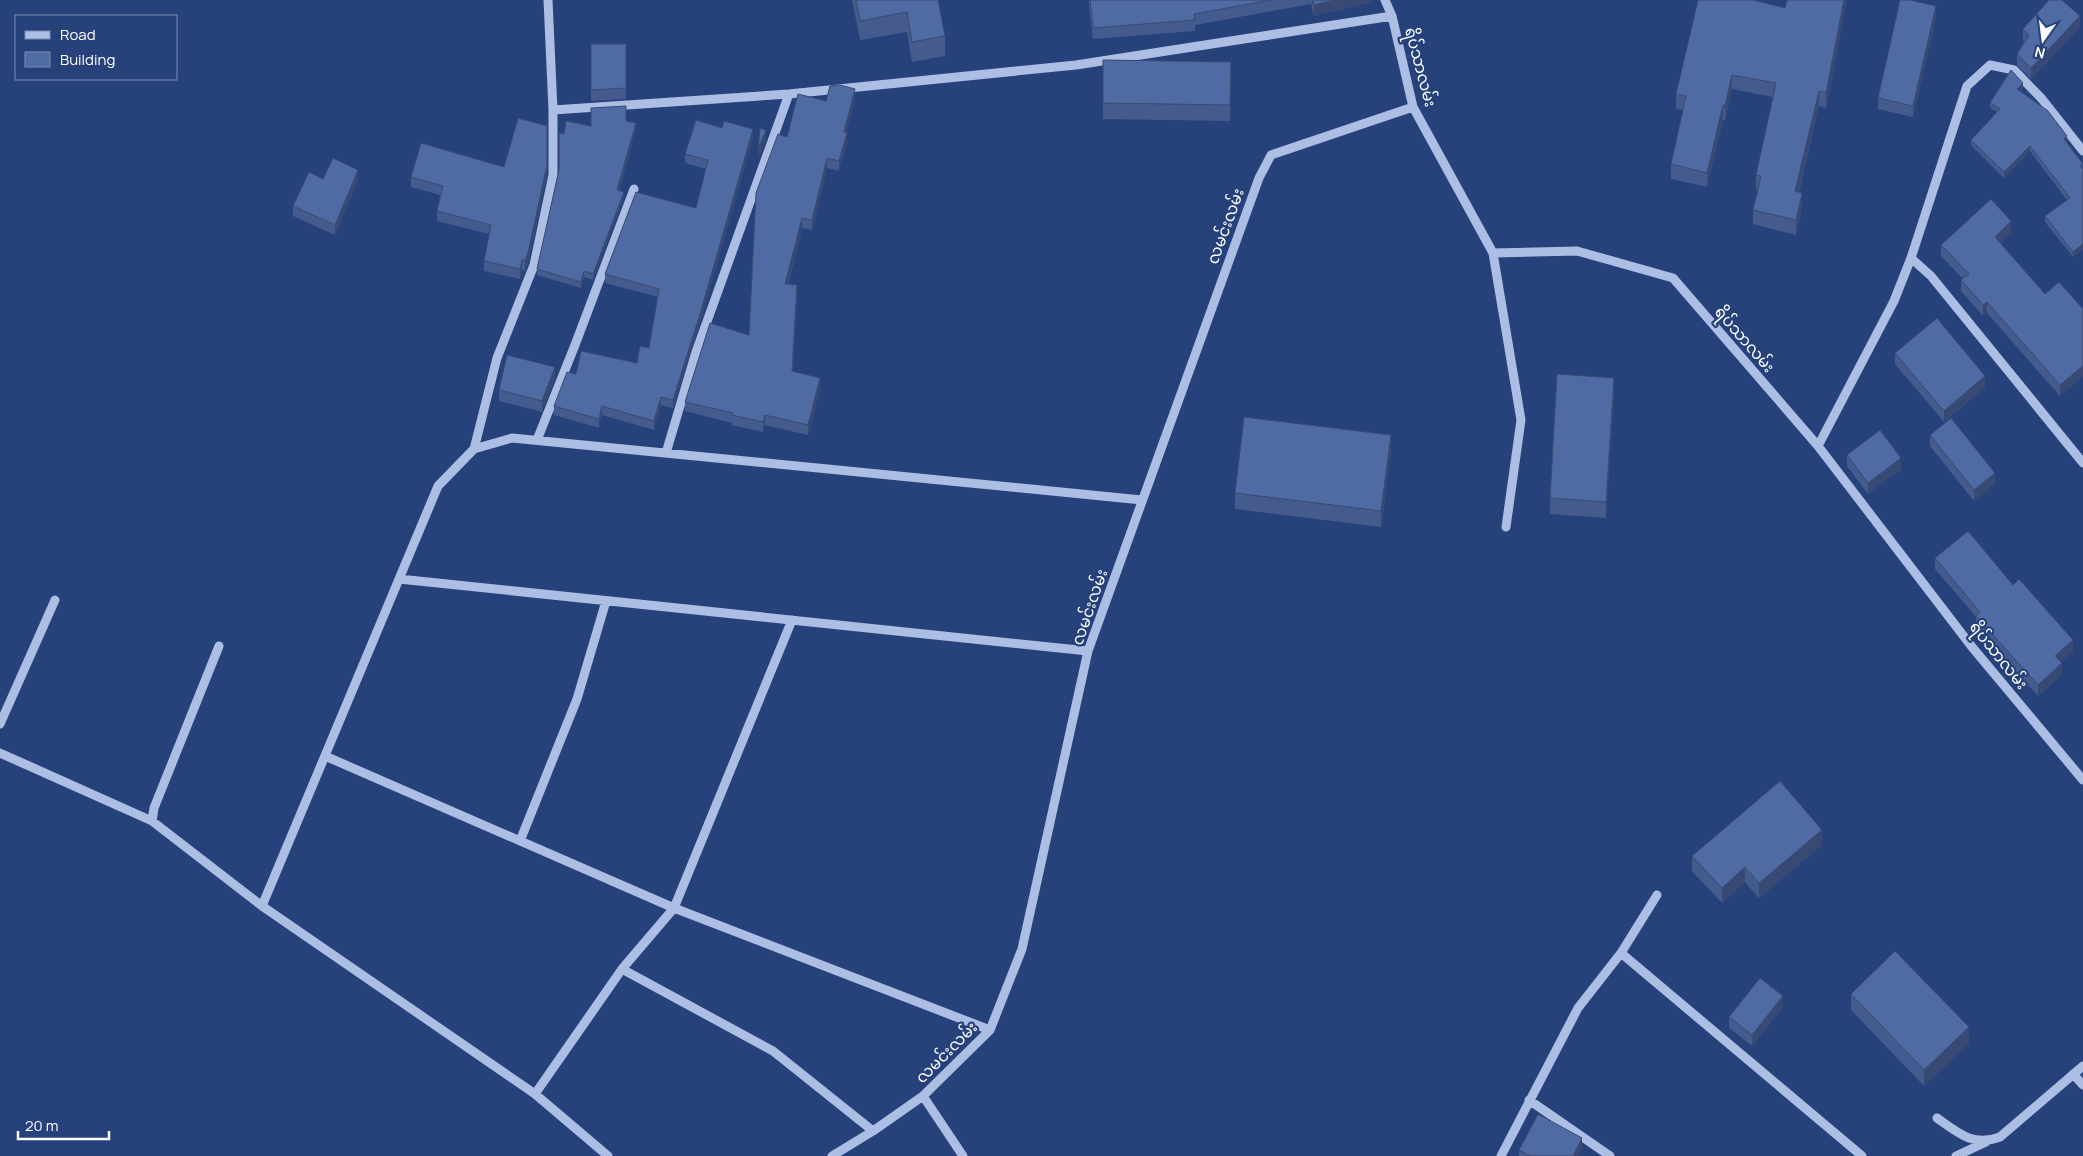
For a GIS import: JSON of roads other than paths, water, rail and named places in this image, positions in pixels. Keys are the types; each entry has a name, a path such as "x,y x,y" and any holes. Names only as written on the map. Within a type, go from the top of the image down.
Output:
{"street":[{"path":"474,449 497,358 534,265 554,175 548,0"},
{"name":"ရိပ်သာလမ်း","path":"1385,0 1392,16 1413,107 1493,253 1577,251 1673,278 1818,446 1972,647 2083,780"},
{"path":"553,110 790,94 1076,65 1392,16"},
{"path":"1818,446 1894,301 1911,258 1967,86 1990,64 2014,70 2042,99 2083,151"},
{"path":"666,453 696,352 790,94"},
{"name":"လမင်းလမ်း","path":"832,1156 874,1131 923,1096 990,1030 1022,949 1088,651 1258,178 1271,155 1413,107"},
{"path":"537,440 634,189"},
{"path":"1493,253 1521,420 1506,527"},
{"path":"1911,258 1930,276 2083,463"},
{"path":"262,906 438,486 474,449 512,438 1142,500"},
{"path":"400,579 1088,651"},
{"path":"0,724 55,600"},
{"path":"520,841 578,699 606,601"},
{"path":"535,1094 622,969 674,908 792,620"},
{"path":"152,821 154,808 219,646"},
{"path":"0,753 152,821 262,906 535,1094 608,1156"},
{"path":"325,756 674,908 990,1030"},
{"path":"1501,1156 1578,1008 1621,953 1657,895"},
{"path":"1621,953 1862,1156"},
{"path":"622,969 773,1052 874,1131"},
{"path":"1956,1156 2000,1137 2083,1066"},
{"path":"2074,1074 2083,1085"},
{"path":"923,1096 963,1156"},
{"path":"1529,1100 1610,1156"},
{"path":"1937,1118 1964,1136 1986,1142"}]}
